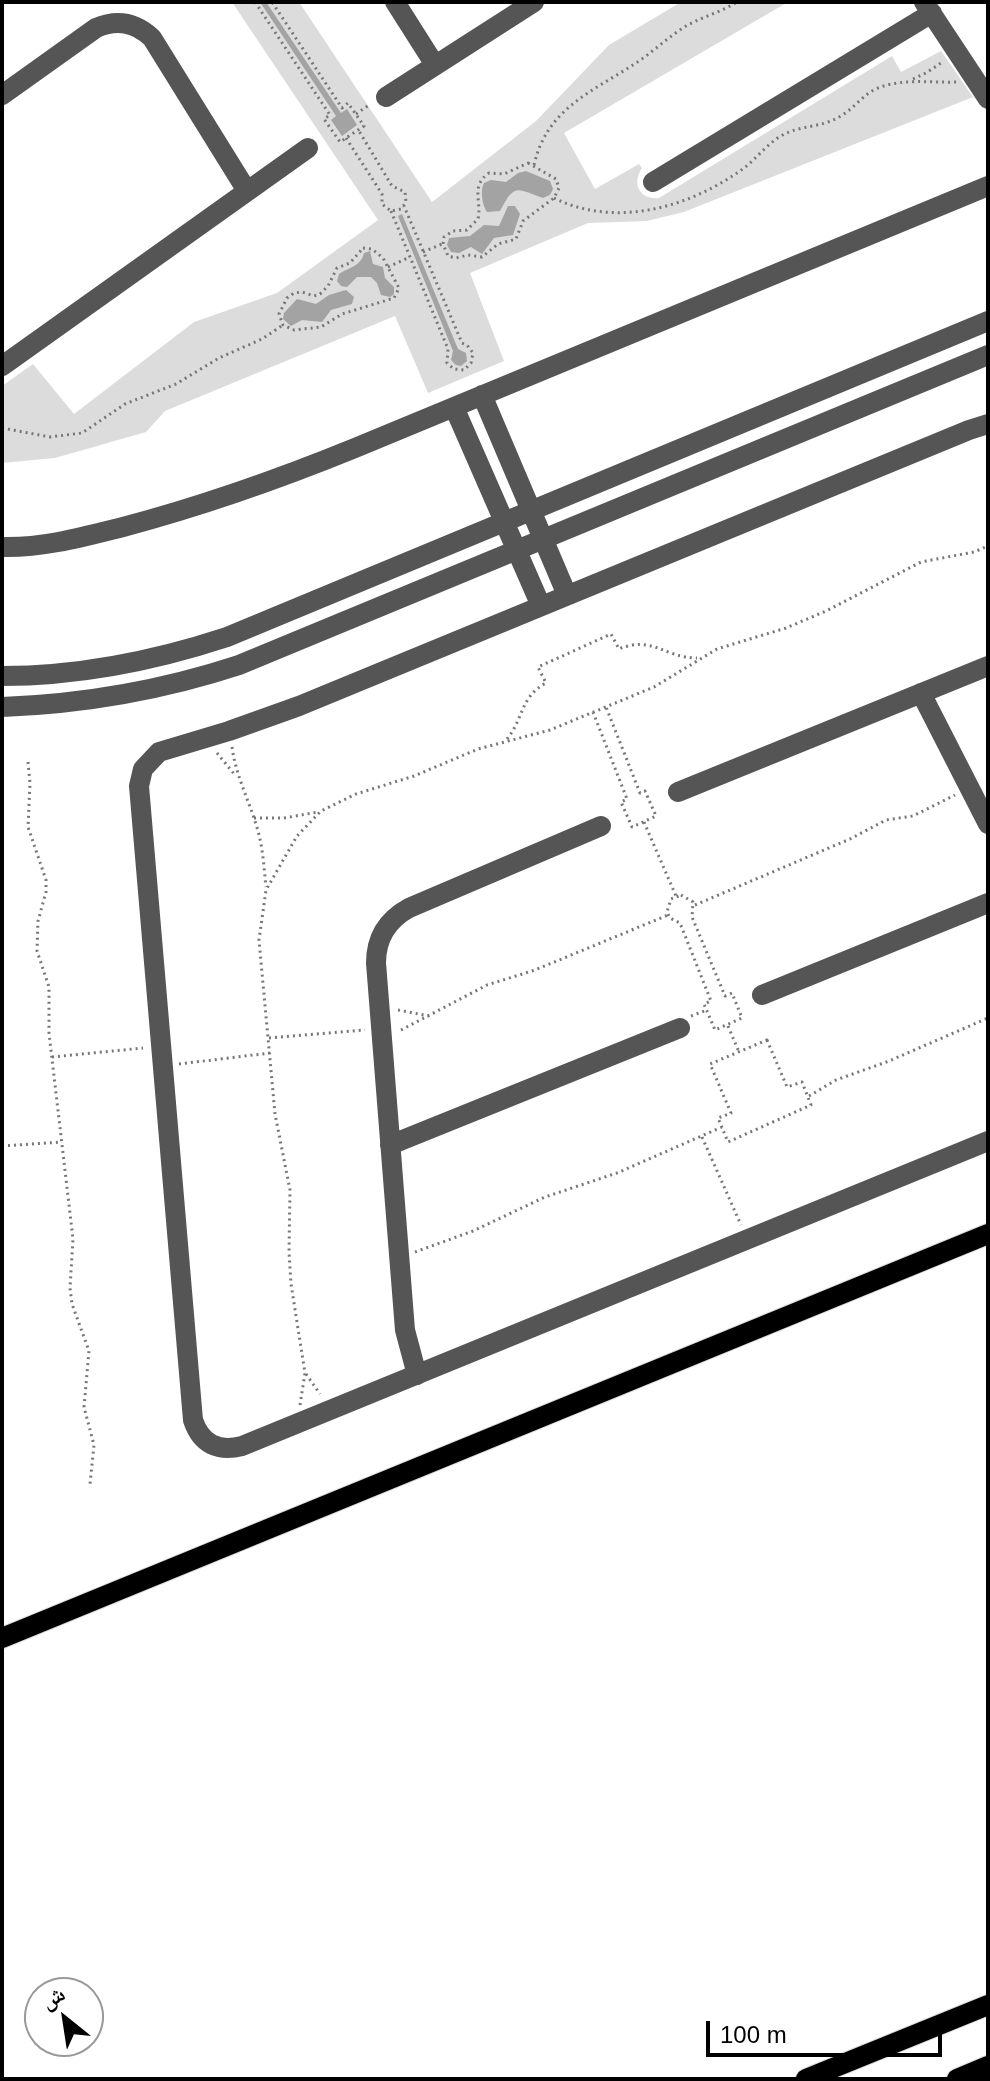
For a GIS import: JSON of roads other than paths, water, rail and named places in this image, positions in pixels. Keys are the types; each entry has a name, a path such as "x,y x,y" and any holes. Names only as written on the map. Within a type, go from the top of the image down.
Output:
{"main road":[{"path":"2,1638 988,1234"},
{"path":"806,2079 988,2005"},
{"path":"957,2079 988,2066"}],"street":[{"path":"395,2 435,65"},
{"path":"386,97 534,2"},
{"path":"653,182 928,8 988,99"},
{"path":"2,95 96,28 114,22 132,24 152,38 247,191"},
{"path":"2,366 308,148"},
{"path":"2,547 36,547 205,503 306,468 988,186"},
{"path":"2,676 118,665 191,649 273,619 988,321"},
{"path":"2,707 115,695 204,676 251,660 988,355"},
{"path":"482,395 567,595"},
{"path":"454,407 541,606"},
{"path":"988,424 299,706 159,752 147,762 140,778 195,1428 213,1446 232,1449 988,1141"},
{"path":"678,792 988,666"},
{"path":"921,693 988,824"},
{"path":"417,1375 405,1330 379,1008 378,944 386,927 400,913 601,826"},
{"path":"762,995 988,903"},
{"path":"390,1145 680,1028"}]}
